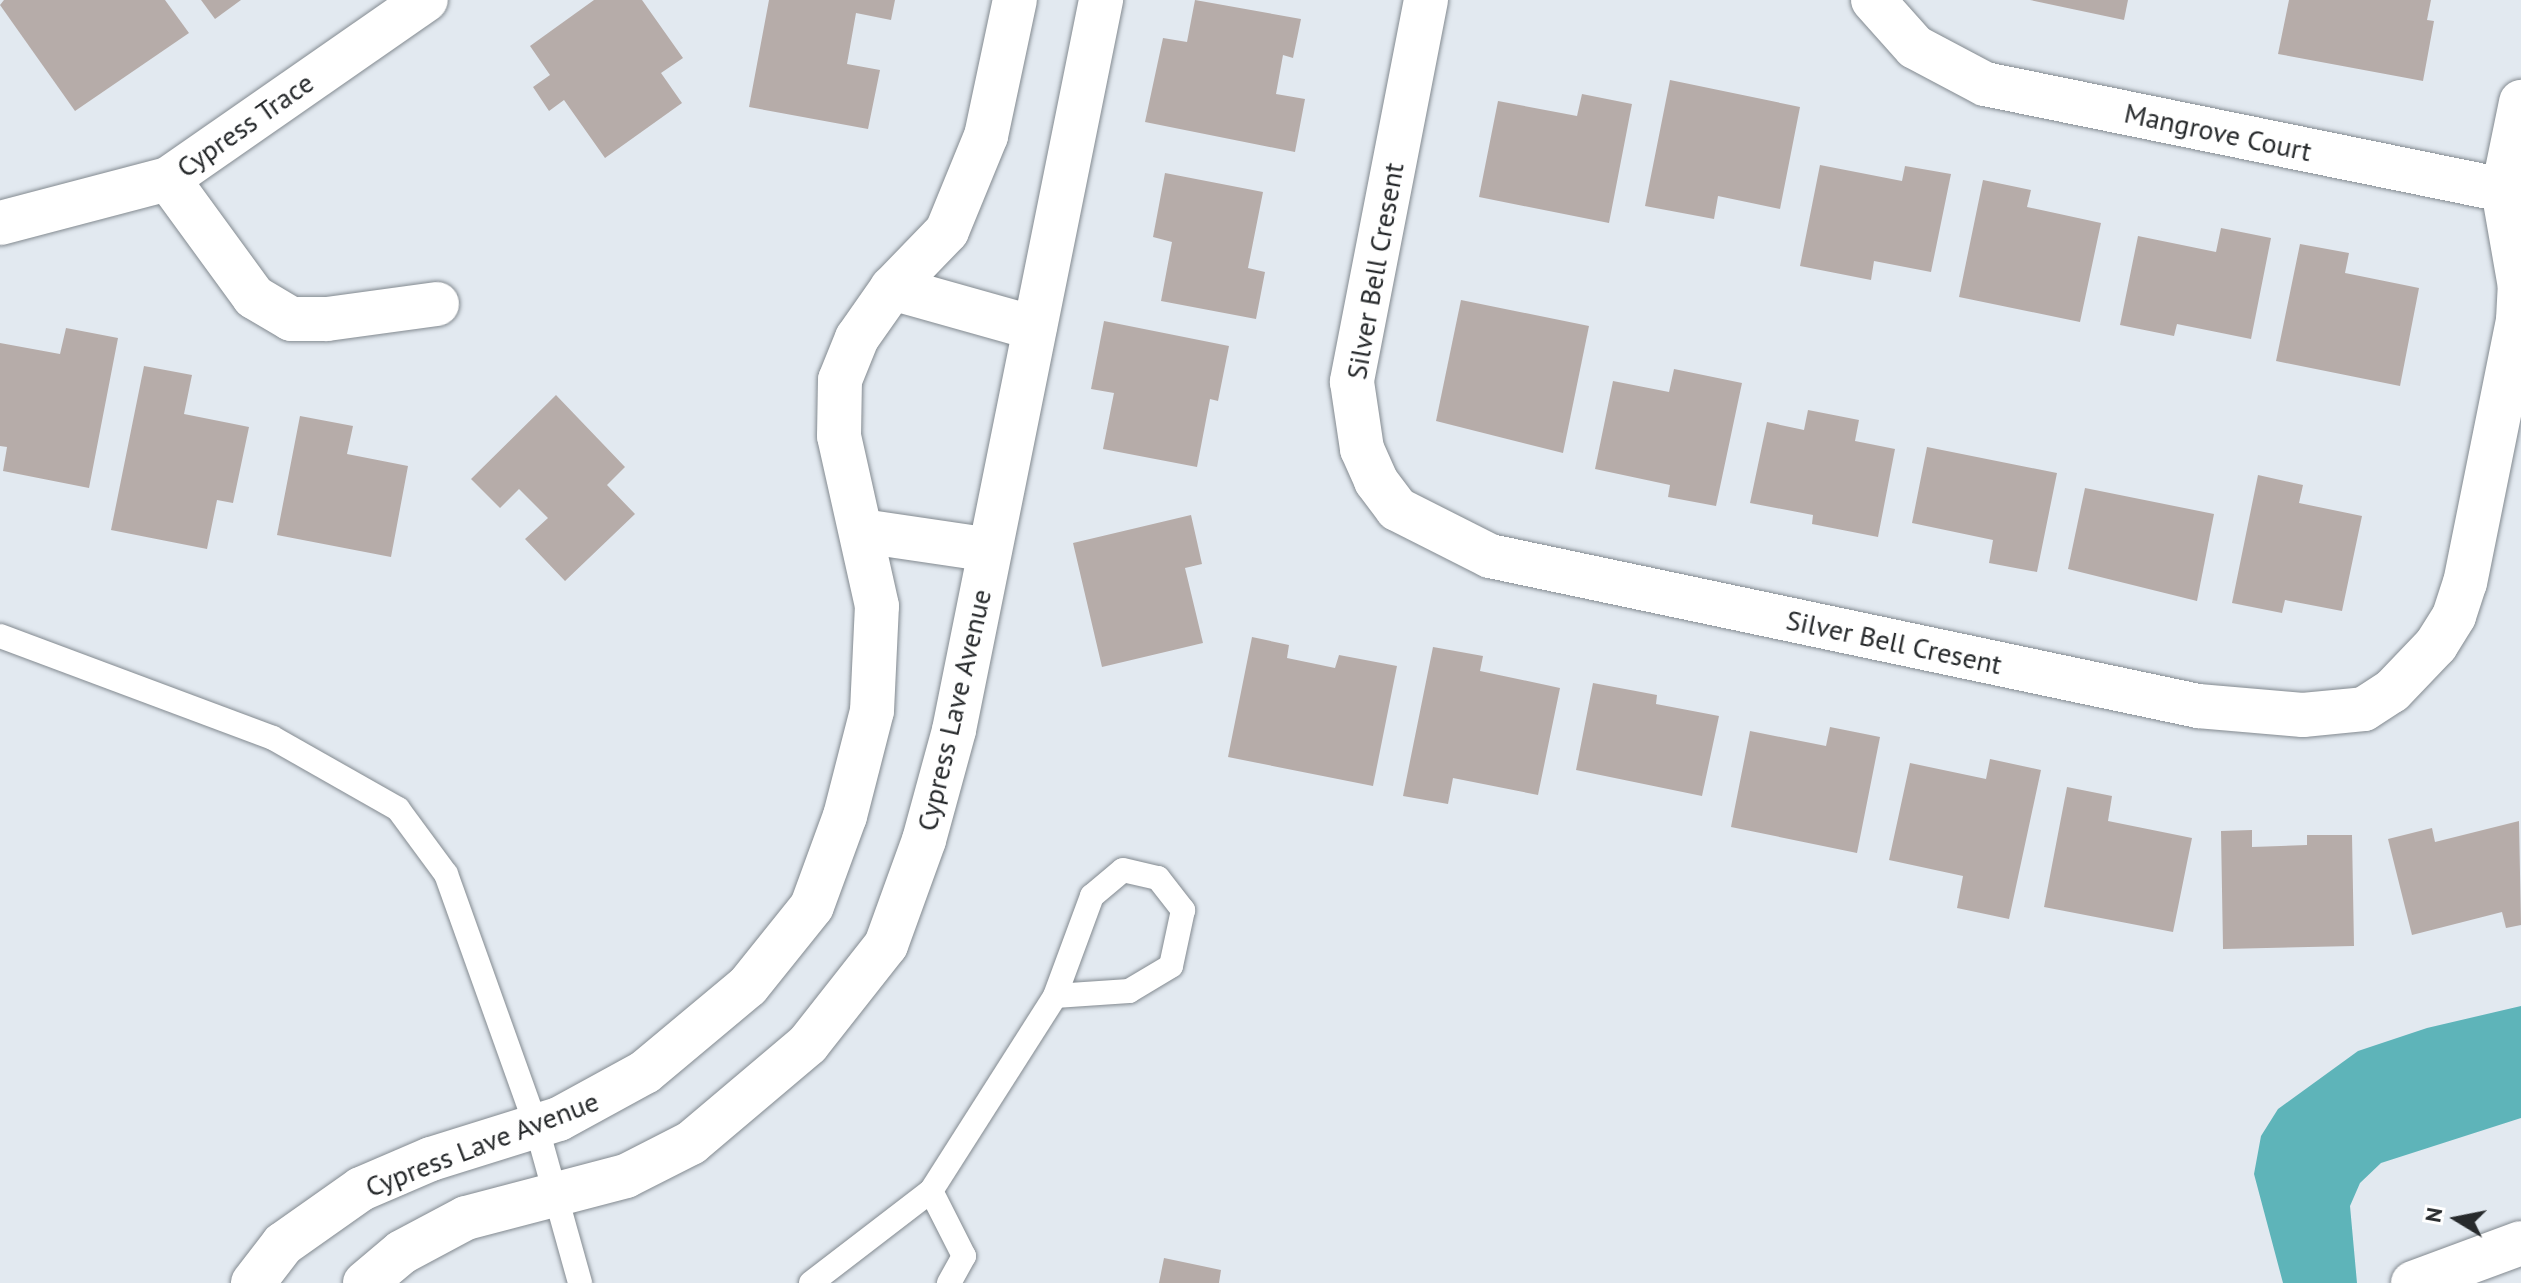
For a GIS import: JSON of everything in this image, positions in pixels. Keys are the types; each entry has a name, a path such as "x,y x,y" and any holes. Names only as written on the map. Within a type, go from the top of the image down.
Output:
{"street":[{"name":"Cypress Trace","path":"0,223 168,179 426,0"},
{"name":"Cypress Lave Avenue","path":"253,1283 283,1244 361,1189 431,1159 536,1125 602,1099 714,1018 748,986 812,906 845,816 872,711 877,606 839,436 840,380 857,338 892,288 947,231 986,136 1015,0"},
{"name":"Cypress Lave Avenue","path":"365,1283 402,1252 466,1218 554,1192 626,1176 691,1143 808,1044 878,957 924,840 954,730 1101,0"},
{"name":"Silver Bell Cresent","path":"1426,0 1352,382 1362,449 1376,481 1397,509 1490,556 2198,706 2303,715 2364,709 2392,691 2442,636 2465,583 2518,320 2520,287 2503,190"},
{"name":"Mangrove Court","path":"1873,0 1915,47 1985,84 2503,190"},
{"path":"2503,190 2521,102"},
{"path":"168,179 254,297 291,319 327,319 437,304"},
{"path":"892,288 1034,328"},
{"name":"Cypress Lave Avenue","path":"862,531 990,550"},
{"path":"2413,1283 2521,1243"}],"lane":[{"path":"0,636 273,738 398,809 446,874 536,1125 580,1283"},
{"path":"811,1283 931,1191 1055,996 1092,896 1123,870 1158,878 1183,910 1171,966 1129,991 1055,996"},
{"path":"931,1191 964,1256 949,1283"}],"water":[{"path":"2521,1006 2521,1118 2381,1163 2360,1183 2350,1206 2357,1283 2283,1283 2254,1174 2261,1136 2278,1109 2358,1051 2427,1028"}],"building":[{"path":"4,0 165,0 189,33 75,111 0,5"},
{"path":"201,0 241,0 215,19"},
{"path":"594,0 642,0 683,58 661,73 682,103 605,158 564,100 549,111 533,87 550,75 530,46"},
{"path":"769,0 895,0 891,20 856,13 847,64 880,70 868,129 749,107"},
{"path":"1195,0 1301,19 1293,58 1283,55 1276,94 1305,99 1295,152 1145,122 1163,38 1187,42"},
{"path":"2030,0 2128,0 2124,20"},
{"path":"2289,0 2431,0 2427,20 2434,21 2423,81 2278,54"},
{"path":"1670,80 1800,107 1780,209 1718,196 1714,219 1645,206"},
{"path":"1582,94 1632,104 1609,223 1479,197 1498,101 1577,116"},
{"path":"1820,165 1902,181 1905,166 1951,174 1931,272 1874,261 1871,280 1800,266"},
{"path":"1165,173 1263,192 1248,268 1265,272 1256,319 1161,301 1172,242 1153,237"},
{"path":"1983,180 2031,190 2027,207 2101,223 2080,322 1959,297"},
{"path":"2221,228 2271,238 2251,339 2177,324 2174,336 2120,325 2138,236 2216,252"},
{"path":"2300,244 2349,253 2345,273 2419,288 2400,386 2276,361"},
{"path":"1461,300 1589,326 1563,453 1436,421"},
{"path":"1104,321 1229,346 1218,401 1210,399 1197,467 1103,449 1114,393 1091,389"},
{"path":"66,328 118,338 89,488 3,471 7,447 0,446 0,343 60,354"},
{"path":"144,366 192,375 184,414 249,427 233,503 217,500 207,549 111,530"},
{"path":"1674,369 1742,383 1716,506 1668,497 1670,485 1595,469 1613,381 1669,392"},
{"path":"556,395 625,467 607,485 635,514 565,581 525,539 548,518 519,489 500,508 471,479"},
{"path":"1808,410 1859,420 1855,441 1895,449 1878,537 1812,524 1813,515 1750,503 1767,422 1804,430"},
{"path":"300,416 353,426 347,454 408,466 391,557 277,535"},
{"path":"1927,447 2057,473 2037,572 1989,563 1993,540 1912,523"},
{"path":"2258,475 2303,485 2299,503 2362,516 2342,611 2285,600 2282,613 2232,603"},
{"path":"2085,488 2214,514 2197,601 2068,569"},
{"path":"1191,515 1202,564 1185,568 1203,643 1102,667 1073,543"},
{"path":"1252,637 1289,645 1287,658 1335,668 1339,655 1397,666 1373,786 1228,757"},
{"path":"1433,647 1483,656 1480,671 1560,688 1538,795 1453,778 1448,804 1403,796"},
{"path":"1593,683 1657,695 1656,704 1719,716 1702,796 1576,770"},
{"path":"1830,727 1880,737 1857,853 1731,827 1750,731 1826,746"},
{"path":"1990,759 2041,770 2009,919 1957,908 1963,876 1889,860 1910,763 1986,779"},
{"path":"2067,787 2112,796 2108,821 2192,838 2173,932 2044,907"},
{"path":"2519,821 2521,925 2506,928 2502,912 2412,935 2388,839 2432,828 2435,842"},
{"path":"2252,830 2252,847 2307,845 2307,835 2352,835 2354,946 2223,949 2221,831"},
{"path":"1164,1258 1221,1270 1219,1283 1159,1283"}]}
